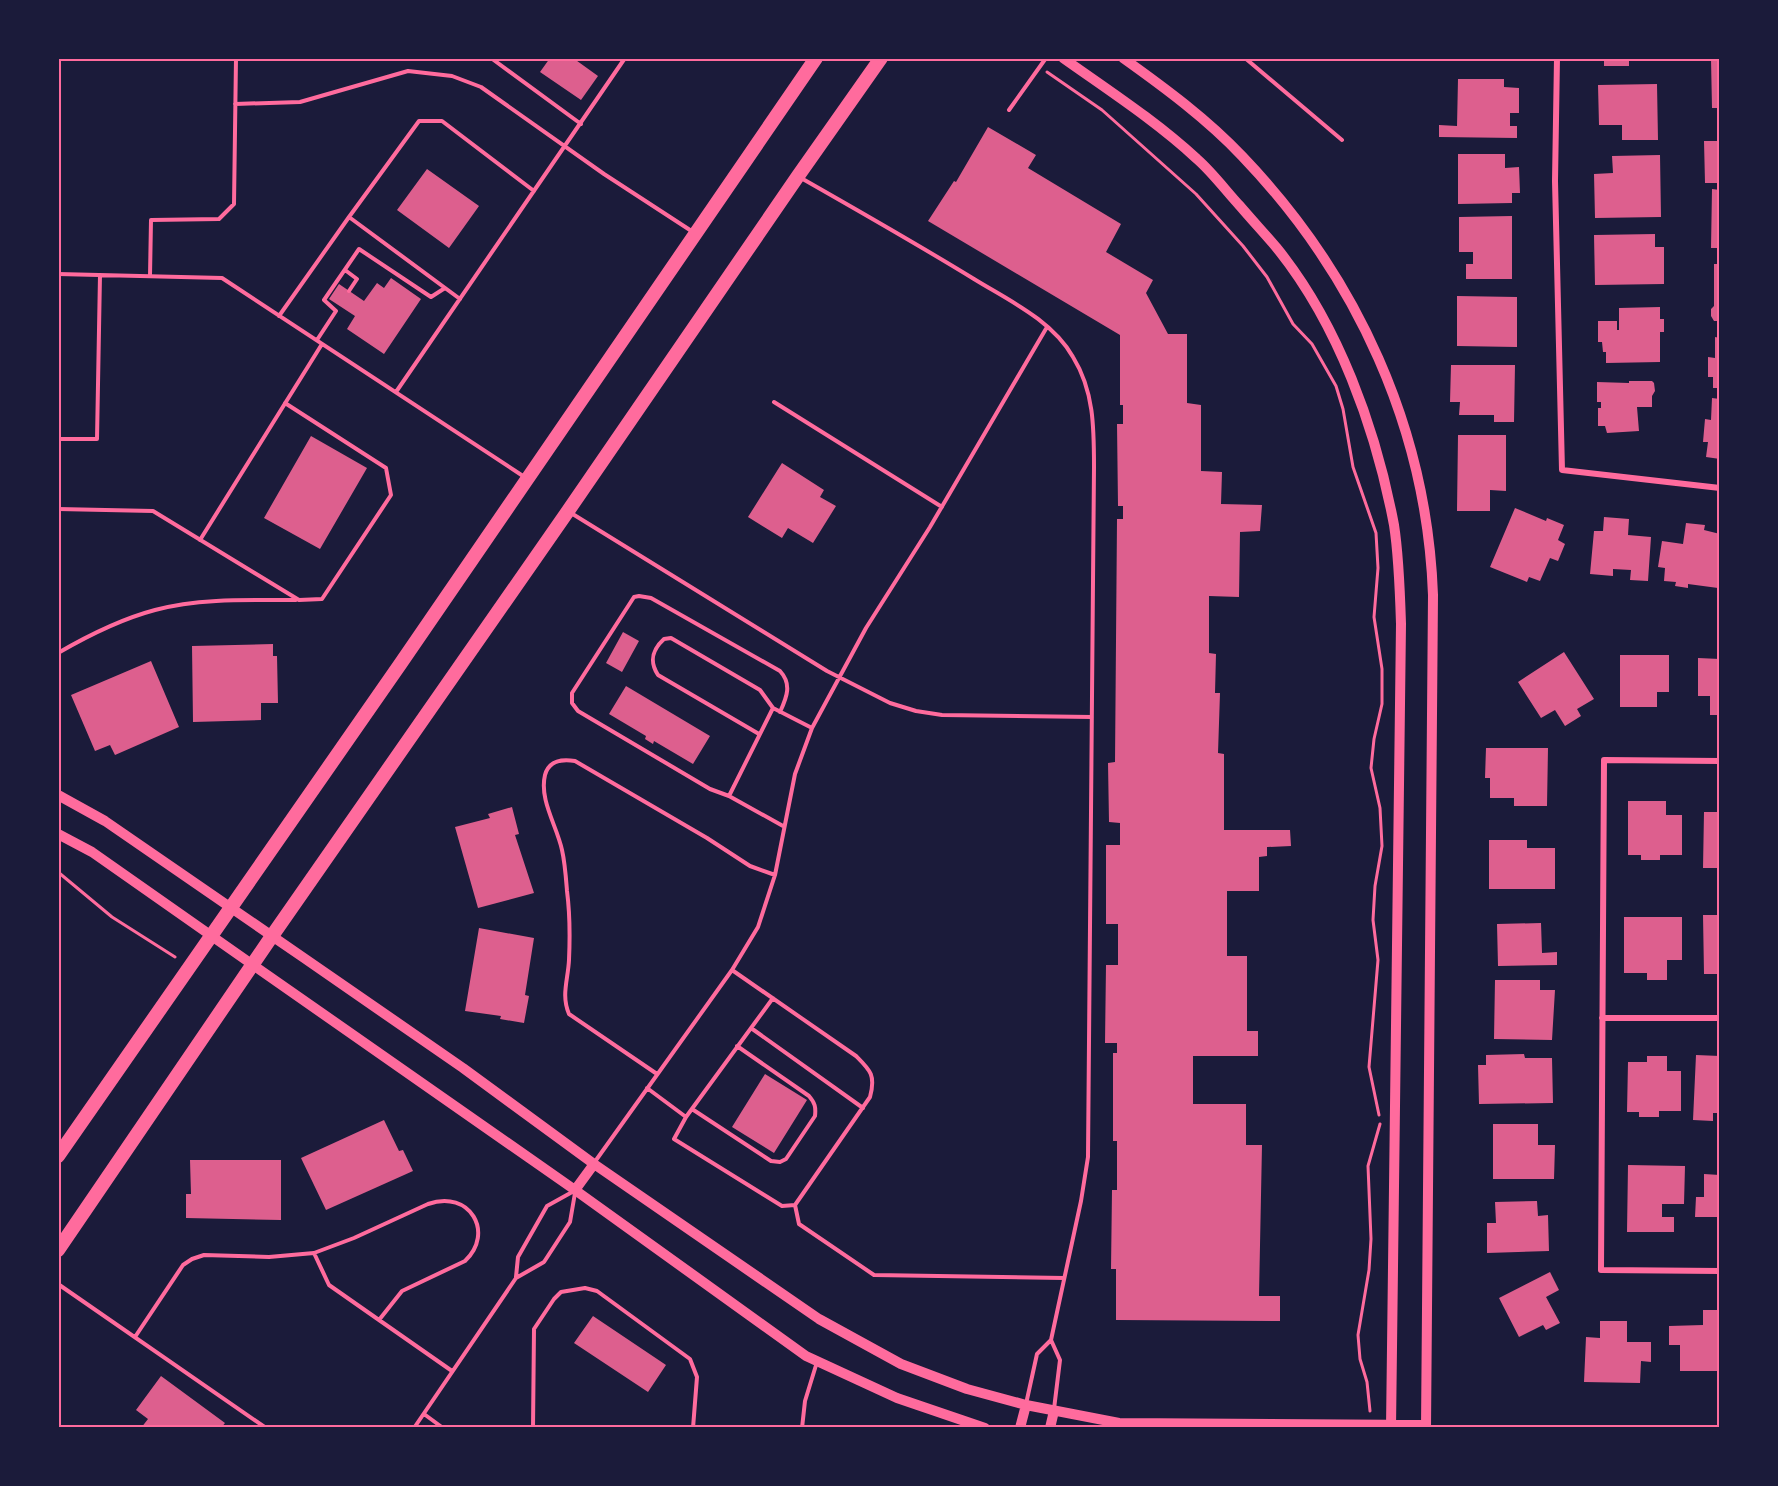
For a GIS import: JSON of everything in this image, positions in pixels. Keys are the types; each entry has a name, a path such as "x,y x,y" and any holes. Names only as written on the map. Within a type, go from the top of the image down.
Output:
{"main road":[{"path":"58,1156 816,58"},
{"path":"58,1250 272,936 881,58"}],"street":[{"path":"1063,58 1128,104 1199,160 1277,248 1317,309 1350,377 1366,418 1387,496 1394,526 1398,562 1401,624 1391,1426"},
{"path":"58,795 105,821 463,1068 594,1164 819,1319 912,1368 967,1389 1026,1405 1119,1423 1426,1426 1433,595 1430,549 1418,474 1404,421 1379,357 1346,294 1306,231 1254,169 1216,130 1123,58"},
{"path":"1557,58 1555,181 1562,470 1719,488"},
{"path":"1719,761 1604,760 1601,1270 1719,1271"},
{"path":"58,834 92,852 575,1190 806,1356 897,1398 985,1428"},
{"path":"1602,1018 1719,1018"},
{"path":"575,1190 594,1164"},
{"path":"1020,1428 1026,1405"},
{"path":"1050,1428 1054,1411"}],"lane":[{"path":"150,276 151,220 219,219 234,204 236,58"},
{"path":"491,58 581,124"},
{"path":"396,392 625,58"},
{"path":"1010,110 1046,58"},
{"path":"1245,58 1342,140"},
{"path":"235,104 300,102 408,71 452,76 480,87 565,147 695,233"},
{"path":"279,316 419,121 442,121 534,191"},
{"path":"798,176 926,249 1047,327 1062,342 1080,370 1087,387 1093,416 1088,1156 1081,1201 1051,1340 1037,1354 1026,1405"},
{"path":"348,218 460,299"},
{"path":"336,311 324,300 359,249 431,297 445,288"},
{"path":"345,270 357,279 350,291"},
{"path":"58,274 222,278 526,478"},
{"path":"58,439 97,439 100,275"},
{"path":"317,340 339,306"},
{"path":"594,1164 732,970 758,927 775,875 783,825 795,774 812,728 866,628 942,507 1047,327"},
{"path":"200,540 322,344"},
{"path":"774,402 942,507"},
{"path":"58,653 93,633 155,610 223,600 322,599 391,495 386,468 285,404"},
{"path":"58,509 153,511 299,600"},
{"path":"568,511 838,677 890,703 942,716 1092,717"},
{"path":"780,712 788,685 780,671 651,598 639,596 634,597 572,693 572,703 578,711 710,789 729,796 783,825"},
{"path":"759,734 658,675 651,659 659,644 664,639 671,638 760,690 773,708 812,728"},
{"path":"729,796 773,708"},
{"path":"657,1074 569,1014 564,1003 569,962 568,894 562,850 546,801 544,786 546,772 552,764 563,760 575,761 707,838 750,866 775,875"},
{"path":"732,970 856,1056 871,1071 873,1086 870,1097 795,1205 800,1224 874,1275 1064,1278"},
{"path":"773,998 686,1117 674,1139 782,1206 795,1205"},
{"path":"751,1028 863,1108"},
{"path":"692,1109 771,1161 786,1159 815,1116 814,1102 809,1096 737,1047"},
{"path":"647,1088 686,1117"},
{"path":"516,1278 518,1257 548,1206 575,1190"},
{"path":"414,1428 516,1278 544,1262 570,1222 575,1190"},
{"path":"135,1337 183,1265 192,1259 204,1256 268,1257 314,1253 354,1238 438,1200 450,1200 467,1208 473,1215 477,1230 471,1255 465,1261 402,1291 380,1320"},
{"path":"314,1253 329,1285 452,1371"},
{"path":"58,1284 266,1428"},
{"path":"533,1428 534,1329 561,1292 585,1288 597,1291 690,1359 697,1377 693,1428"},
{"path":"1051,1340 1060,1360 1054,1411"},
{"path":"802,1428 805,1401 817,1361"},
{"path":"424,1414 443,1428"}],"path":[{"path":"1040,67 1102,110 1196,194 1243,246 1267,277 1293,324 1312,344 1336,386 1343,409 1353,467 1376,533 1378,568 1374,617 1382,669 1382,704 1374,739 1371,768 1380,808 1382,846 1374,897 1373,920 1378,960 1369,1067 1381,1121 1368,1166 1371,1239 1369,1269 1358,1335 1360,1359 1367,1382 1367,1398 1370,1407"},
{"path":"58,872 111,917 175,957"}],"building":[{"path":"550,58 573,58 598,76 581,100 540,72"},
{"path":"1604,58 1629,58 1629,66 1604,66"},
{"path":"1711,59 1720,59 1720,108 1712,108"},
{"path":"1458,79 1504,79 1504,87 1519,88 1519,113 1510,113 1510,126 1517,126 1517,138 1439,137 1439,125 1457,126"},
{"path":"1657,84 1658,140 1622,140 1622,125 1599,125 1598,85"},
{"path":"988,127 1036,155 1028,168 1121,224 1106,252 1153,280 1146,293 1168,334 1187,334 1187,403 1201,405 1201,471 1222,472 1221,504 1262,505 1260,531 1240,532 1239,597 1209,596 1209,653 1216,654 1215,693 1220,693 1218,753 1224,754 1224,830 1290,830 1291,846 1267,847 1267,856 1259,857 1259,891 1227,891 1227,956 1247,956 1247,1031 1258,1031 1258,1056 1193,1056 1193,1104 1246,1104 1246,1145 1262,1145 1259,1296 1280,1296 1280,1321 1116,1320 1116,1269 1111,1269 1112,1190 1117,1190 1117,1141 1113,1141 1113,1053 1117,1053 1117,1043 1105,1043 1106,965 1118,965 1118,924 1106,924 1106,845 1120,845 1120,823 1109,822 1108,763 1115,762 1117,519 1123,519 1123,506 1118,506 1117,424 1123,424 1123,405 1120,405 1120,335 928,221 954,181 956,182"},
{"path":"1704,141 1720,141 1720,183 1705,183"},
{"path":"1458,154 1505,154 1505,168 1519,167 1520,193 1512,193 1512,203 1458,204"},
{"path":"1660,155 1661,217 1595,218 1594,174 1613,173 1612,156"},
{"path":"427,169 479,206 449,248 397,210"},
{"path":"1712,189 1720,190 1720,248 1711,248"},
{"path":"1512,216 1512,279 1466,279 1466,264 1473,264 1473,252 1459,252 1459,217"},
{"path":"1655,234 1655,247 1664,247 1664,284 1595,285 1594,235"},
{"path":"1714,264 1720,264 1720,321 1714,321 1711,316 1711,309 1714,306"},
{"path":"391,278 421,299 384,354 347,329 355,316 329,299 339,284 364,301 377,283 384,288"},
{"path":"1457,296 1517,297 1517,347 1457,346"},
{"path":"1660,307 1660,319 1664,319 1664,332 1660,332 1660,362 1606,363 1606,352 1603,352 1602,342 1598,342 1598,321 1617,321 1617,330 1619,330 1619,308"},
{"path":"1715,337 1720,338 1720,388 1713,388 1713,377 1708,377 1708,357 1715,358"},
{"path":"1451,365 1515,365 1514,422 1494,422 1494,415 1459,415 1460,402 1450,402"},
{"path":"1629,381 1652,381 1654,383 1652,407 1637,407 1639,431 1607,433 1605,426 1598,426 1598,408 1601,408 1601,402 1597,402 1597,382 1629,383"},
{"path":"1712,398 1720,399 1720,459 1706,457 1708,442 1703,442 1705,419 1711,420"},
{"path":"1458,435 1506,435 1506,491 1490,490 1490,511 1457,511"},
{"path":"311,436 367,468 320,549 264,518"},
{"path":"782,463 824,490 820,497 836,506 813,543 788,528 782,538 748,517"},
{"path":"1515,508 1546,521 1547,518 1564,525 1558,540 1565,544 1558,561 1550,558 1540,581 1529,577 1527,582 1490,567"},
{"path":"1604,517 1629,519 1628,535 1651,537 1648,581 1630,580 1631,570 1613,569 1613,576 1590,574 1594,531 1603,531"},
{"path":"1686,523 1705,525 1704,530 1720,534 1718,588 1688,584 1688,588 1675,586 1676,582 1664,581 1665,568 1658,567 1662,541 1683,544"},
{"path":"623,632 639,641 622,672 606,663"},
{"path":"273,644 273,656 277,656 278,703 261,703 261,720 193,722 192,646"},
{"path":"1564,652 1594,699 1577,709 1581,716 1565,726 1555,710 1541,718 1518,682"},
{"path":"1620,655 1669,655 1669,692 1657,692 1657,707 1620,707"},
{"path":"1698,658 1720,659 1720,715 1710,715 1710,696 1698,696"},
{"path":"151,661 179,727 115,755 110,745 95,751 71,695"},
{"path":"626,686 710,736 693,764 654,741 653,744 645,739 646,736 609,714"},
{"path":"1486,748 1548,748 1547,806 1514,806 1514,798 1490,798 1490,778 1485,778"},
{"path":"1628,801 1666,801 1666,815 1682,815 1682,855 1660,855 1660,860 1641,860 1641,855 1628,855"},
{"path":"512,807 519,834 515,835 534,893 478,908 455,827 490,818 488,814"},
{"path":"1704,812 1720,812 1720,868 1703,868"},
{"path":"1489,840 1527,840 1527,848 1555,848 1555,889 1489,889"},
{"path":"1703,915 1720,915 1720,974 1704,974"},
{"path":"1624,917 1682,917 1682,960 1667,960 1667,980 1647,980 1647,973 1624,973"},
{"path":"1541,923 1542,953 1557,952 1557,965 1498,966 1497,924"},
{"path":"479,928 534,938 525,995 529,996 524,1023 500,1019 501,1016 465,1011"},
{"path":"1495,980 1540,980 1540,990 1555,990 1552,1040 1494,1039"},
{"path":"1524,1054 1525,1058 1552,1058 1553,1103 1479,1104 1478,1065 1486,1065 1486,1055"},
{"path":"1696,1055 1720,1056 1720,1113 1713,1113 1713,1121 1693,1120"},
{"path":"1647,1056 1667,1056 1667,1071 1681,1071 1681,1111 1659,1111 1659,1117 1639,1117 1639,1112 1627,1112 1628,1062 1647,1062"},
{"path":"765,1074 807,1100 774,1153 732,1127"},
{"path":"384,1120 399,1151 403,1150 413,1171 326,1210 301,1158"},
{"path":"1493,1124 1538,1124 1538,1145 1555,1145 1554,1179 1493,1179"},
{"path":"190,1160 281,1160 281,1220 186,1218 186,1194 191,1194"},
{"path":"1628,1165 1685,1166 1684,1204 1662,1204 1662,1217 1674,1217 1674,1232 1627,1232"},
{"path":"1704,1174 1720,1175 1720,1217 1695,1217 1696,1197 1704,1197"},
{"path":"1537,1201 1538,1216 1548,1215 1549,1251 1487,1253 1487,1223 1496,1223 1495,1202"},
{"path":"1550,1272 1559,1290 1546,1297 1560,1323 1546,1330 1543,1325 1519,1337 1499,1298"},
{"path":"1703,1310 1720,1310 1720,1371 1680,1371 1680,1345 1669,1345 1669,1326 1703,1325"},
{"path":"593,1316 666,1365 648,1392 574,1343"},
{"path":"1600,1321 1627,1321 1627,1342 1651,1342 1651,1362 1641,1361 1640,1383 1584,1382 1586,1337 1600,1338"},
{"path":"161,1376 225,1423 221,1428 141,1428 148,1419 136,1410"}]}
